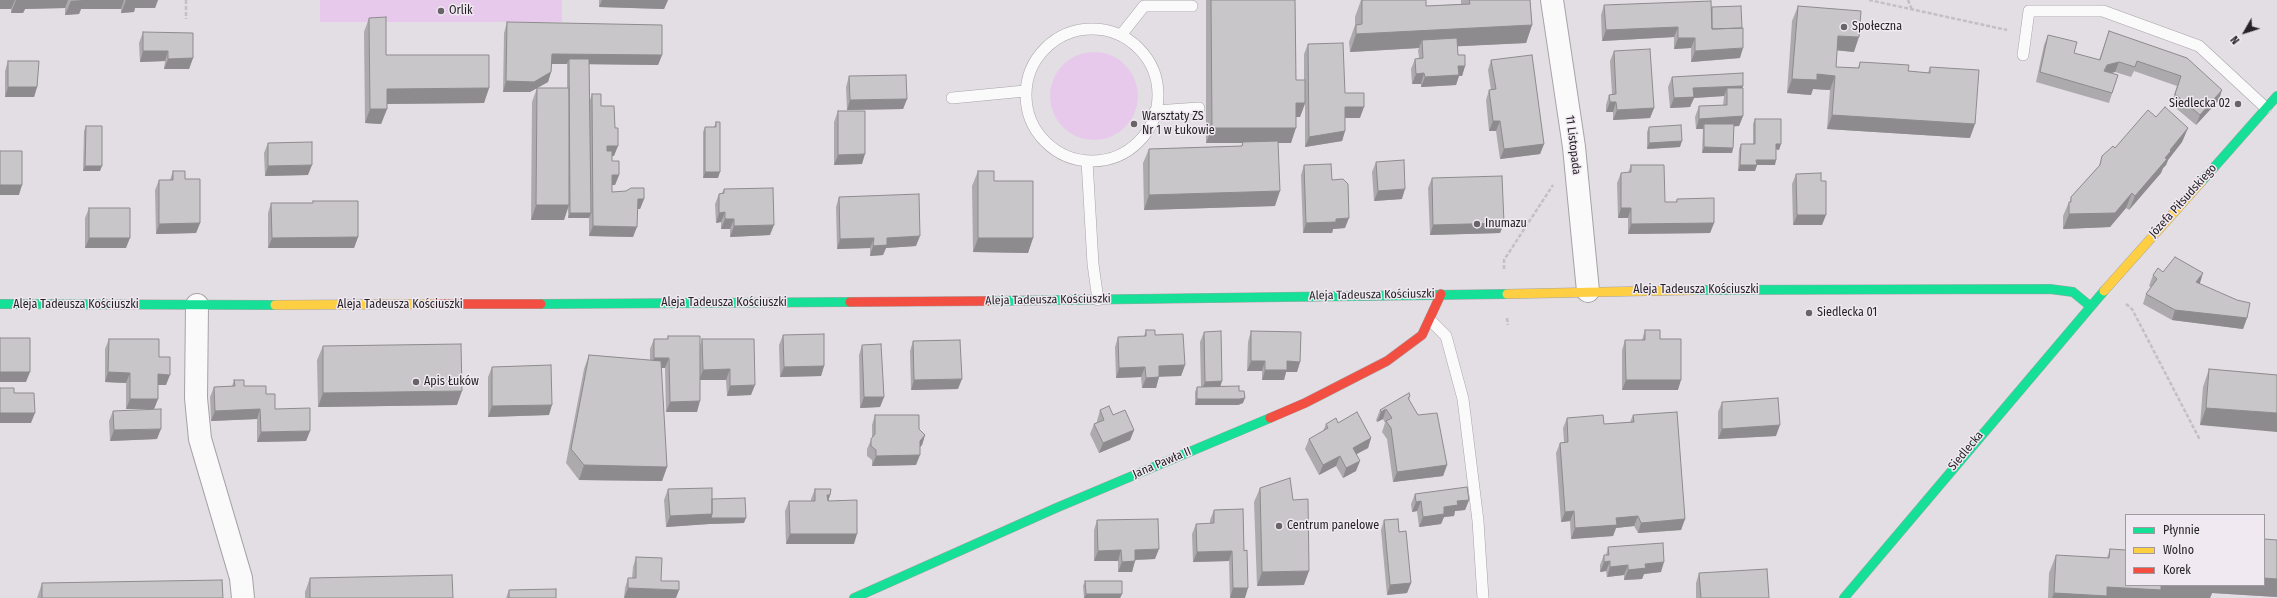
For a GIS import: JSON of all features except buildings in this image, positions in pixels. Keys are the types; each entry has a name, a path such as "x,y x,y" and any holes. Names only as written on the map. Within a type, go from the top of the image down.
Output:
{"street":[{"name":"11 Listopada","path":"1552,0 1574,147 1588,291"},
{"name":"Józefa Piłsudskiego","path":"2090,306 2277,96"},
{"name":"Aleja Tadeusza Kościuszki","path":"0,304 197,305 1098,300 1504,294 1588,291 2050,289 2073,292 2090,306"},
{"name":"Jana Pawła II","path":"854,598 1049,511 1305,403 1387,361 1422,335 1430,320 1440,294"},
{"path":"197,305 196,398 200,439 241,578 243,598"},
{"name":"Siedlecka","path":"1844,598 2090,306"}],"lane":[{"path":"1121,35 1144,6 1192,6"},
{"path":"2023,55 2029,11 2104,11 2199,46 2266,108"},
{"path":"1096,28 1121,35 1142,51 1155,73 1158,99 1152,125 1135,145 1113,158 1087,161 1054,150 1032,124 1025,91 1031,66 1047,45 1070,32 1096,28"},
{"path":"952,98 1025,91"},
{"path":"1155,112 1199,108"},
{"path":"1087,161 1093,264 1098,300"},
{"path":"1430,320 1446,336 1463,399 1478,521 1483,598"}],"path":[{"path":"186,0 186,19"},
{"path":"1869,0 1912,11 2007,30"},
{"path":"1908,0 1912,11"},
{"path":"1508,325 1504,294 1504,260 1553,184"},
{"path":"2126,304 2132,309 2200,440"}],"shaded area":[{"name":"Orlik","path":"320,0 562,0 562,22 320,22"},
{"path":"1094,52 1111,55 1125,65 1135,79 1138,96 1135,113 1125,127 1111,137 1094,140 1077,137 1063,127 1053,113 1050,96 1053,79 1063,65 1077,55"}],"traffic: fast":[{"path":"2202,181 2277,96"},
{"path":"1694,290 2050,289 2073,292 2090,306"},
{"path":"1844,598 2104,291"},
{"path":"988,301 1507,294"},
{"path":"541,304 850,302"},
{"path":"0,304 275,305"},
{"path":"854,598 1056,508 1270,418"}],"traffic: slow":[{"path":"2104,291 2202,181"},
{"path":"1507,294 1694,290"},
{"path":"275,305 434,304"}],"traffic: jam":[{"path":"1270,418 1305,403 1387,361 1422,335 1441,294"},
{"path":"850,302 988,301"},
{"path":"434,304 541,304"}],"place":[{"name":"Orlik","path":"441,11"},
{"name":"Społeczna","path":"1844,27"},
{"name":"Siedlecka 02","path":"2238,104"},
{"name":"Warsztaty ZS Nr 1 w Łukowie","path":"1134,124"},
{"name":"Inumazu","path":"1477,224"},
{"name":"Siedlecka 01","path":"1809,313"},
{"name":"Apis Łuków","path":"416,382"},
{"name":"Centrum panelowe","path":"1279,526"}]}
